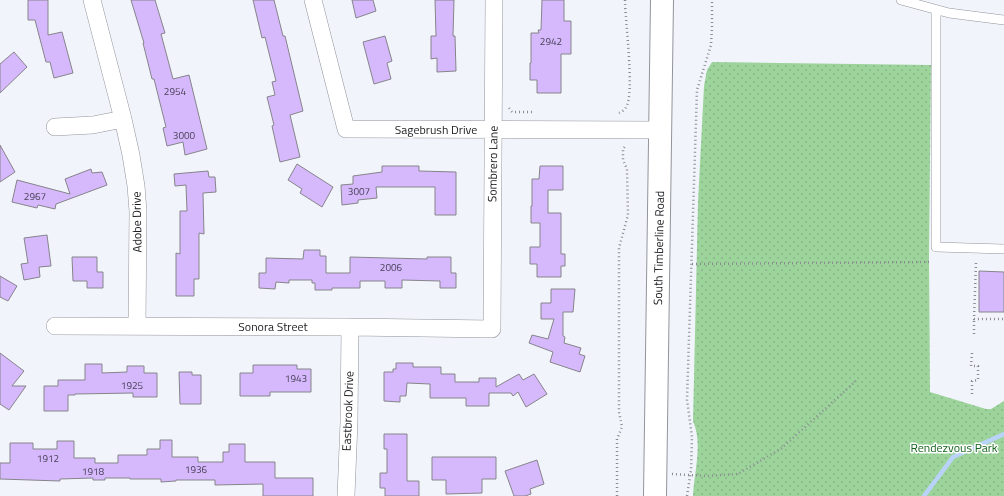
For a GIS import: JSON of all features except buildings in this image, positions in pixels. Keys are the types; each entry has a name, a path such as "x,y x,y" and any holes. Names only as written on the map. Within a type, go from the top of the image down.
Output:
{"main road":[{"name":"South Timberline Road","path":"655,496 662,0"}],"street":[{"name":"Adobe Drive","path":"92,0 123,119 136,186 138,211 137,326"},
{"name":"Sagebrush Drive","path":"313,0 346,129 660,130"},
{"name":"Sombrero Lane","path":"492,329 494,0"},
{"path":"55,127 93,125 123,119"},
{"name":"Sonora Street","path":"55,326 492,329"},
{"name":"Eastbrook Drive","path":"346,496 349,422 350,327"}],"lane":[{"path":"901,0 936,10 977,18 1004,20"},
{"path":"936,10 936,247 1004,249"}],"path":[{"path":"613,113 619,113 626,108 629,100 629,50 626,30 625,0"},
{"path":"687,496 690,475 692,437 687,400 697,90 711,45 712,0"},
{"path":"509,108 512,112 536,112"},
{"path":"617,496 617,439 622,427 618,402 619,248 628,215 628,169 624,160 623,149 626,146 626,131"},
{"path":"692,264 930,262"},
{"path":"974,334 976,263"},
{"path":"974,319 1004,319"},
{"path":"972,353 972,366 978,366 978,380 972,381 972,394"},
{"path":"655,474 707,476 738,474 782,448 858,379"}],"green space":[{"name":"Rendezvous Park","path":"712,62 931,65 929,257 930,392 986,409 991,409 1004,401 1004,496 693,496 698,449 696,430 693,421 698,202 704,86 707,70"}],"waterway":[{"path":"924,496 953,457 1004,434"}]}
